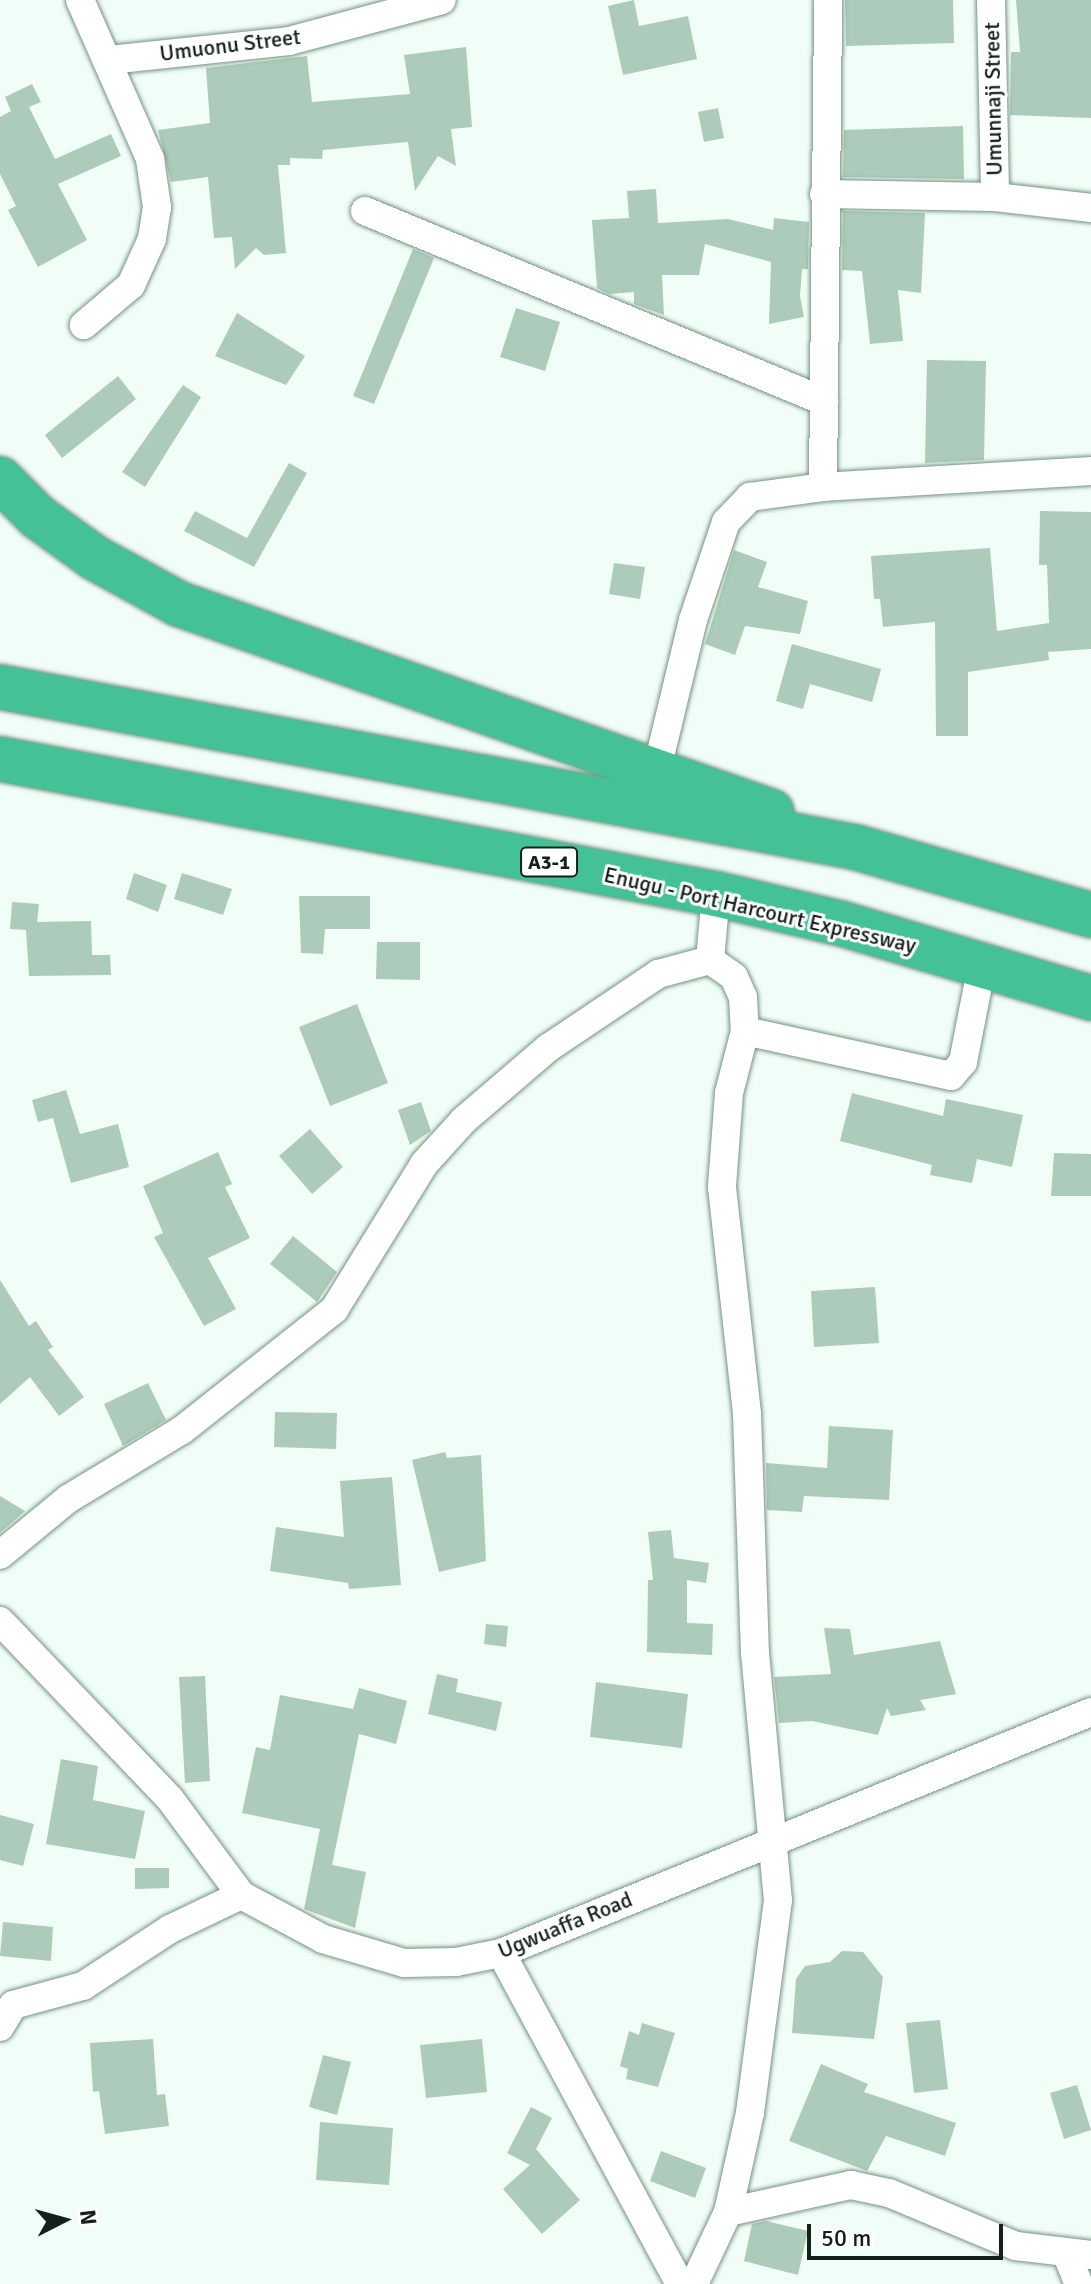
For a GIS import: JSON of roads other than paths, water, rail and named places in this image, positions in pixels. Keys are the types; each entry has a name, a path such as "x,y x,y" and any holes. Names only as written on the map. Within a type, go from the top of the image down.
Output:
{"highway":[{"path":"0,479 38,517 95,558 179,604 656,773 741,799 855,847"},
{"path":"0,687 855,847 1091,915"},
{"name":"Enugu - Port Harcourt Expressway","path":"0,759 716,894 982,965 1091,998"}],"street":[{"path":"80,0 150,159 157,207 152,239 131,285 84,325"},
{"name":"Umuonu Street","path":"109,60 289,41 442,0"},
{"path":"823,487 828,0"},
{"name":"Umunnaji Street","path":"991,0 995,197 1091,208"},
{"path":"824,194 995,197"},
{"path":"365,211 824,401"},
{"path":"656,773 693,620 726,522 750,497 823,487 1091,471"},
{"path":"710,960 716,894"},
{"path":"694,2284 728,2212 757,2077 777,1932 755,1653 747,1414 722,1187 729,1093 745,1031 743,997 734,977 710,960"},
{"path":"0,1555 68,1499 195,1421 334,1310 424,1164 464,1120 536,1058 658,974 710,960"},
{"path":"745,1031 951,1076 963,1062 982,965"},
{"name":"Ugwuaffa Road","path":"0,1621 170,1799 241,1895 323,1939 404,1963 456,1962 501,1953 772,1839 1091,1712"},
{"path":"0,2027 13,2005 83,1986 170,1929 241,1895"},
{"path":"501,1953 680,2284"},
{"path":"728,2212 851,2185 889,2193 1016,2246 1079,2255 1079,2284"}]}
